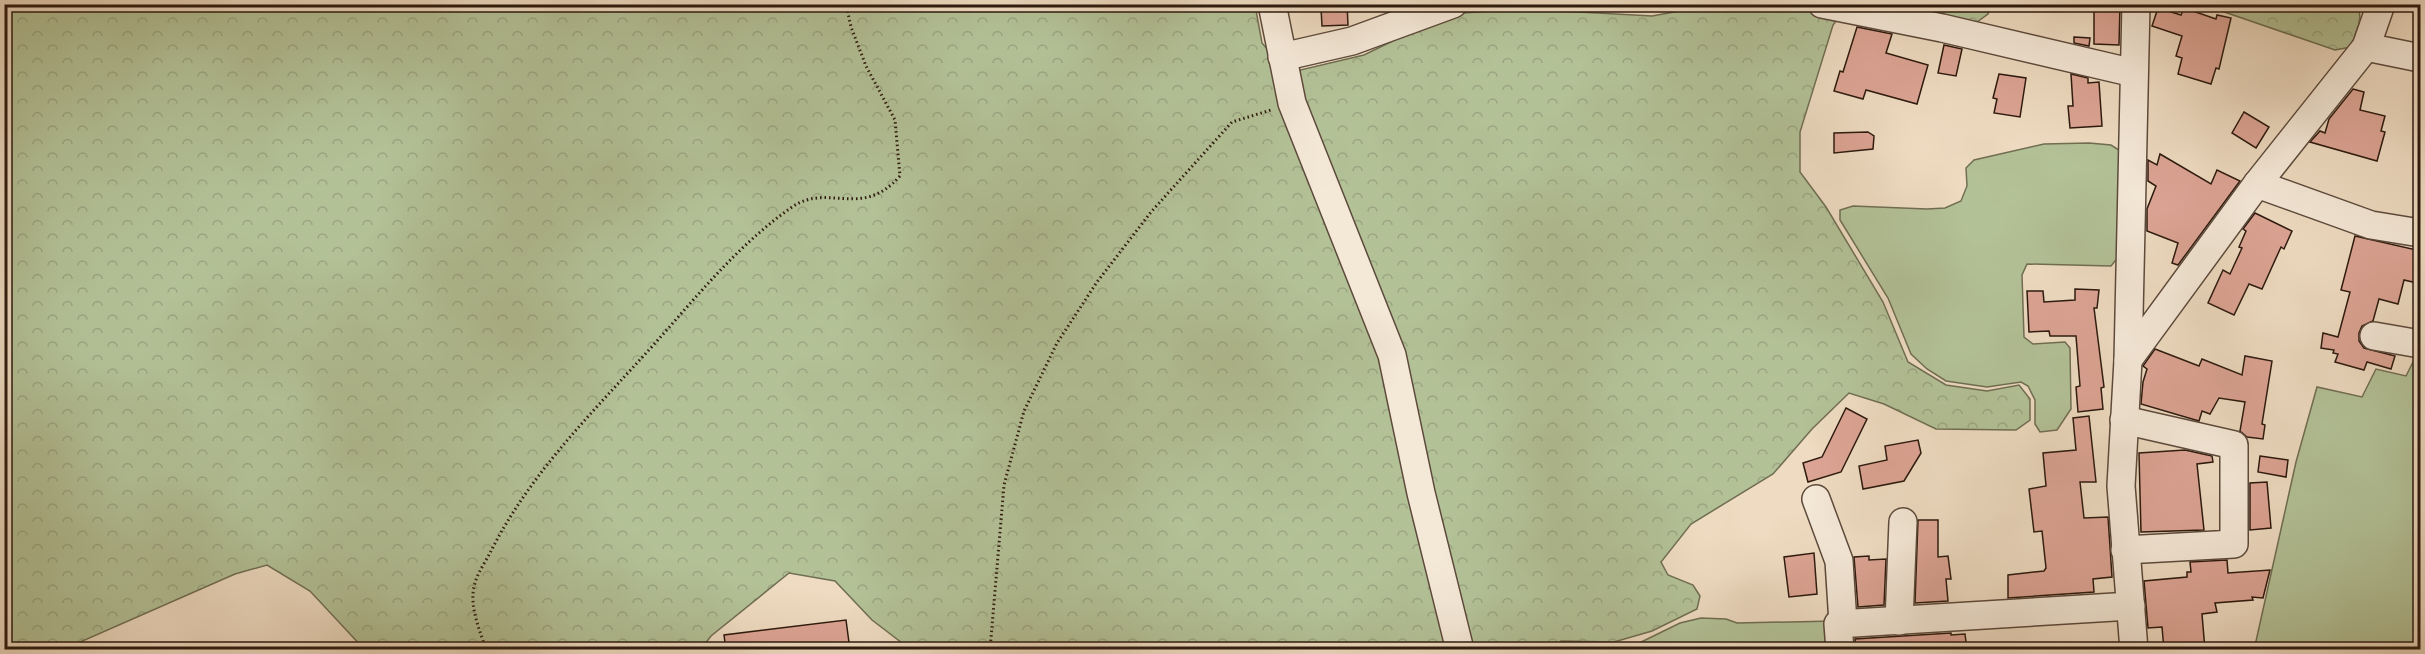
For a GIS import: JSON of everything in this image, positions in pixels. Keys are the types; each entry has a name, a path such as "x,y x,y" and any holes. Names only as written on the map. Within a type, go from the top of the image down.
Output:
{"street":[{"path":"1272,4 1292,104 1392,355 1460,650"},
{"path":"1282,57 1352,41 1453,4"},
{"path":"1822,4 1942,28 2134,73"},
{"path":"2134,650 2121,486 2128,360 2136,4"},
{"path":"2128,360 2257,184 2366,46 2381,4"},
{"path":"2366,46 2421,58"},
{"path":"2257,184 2371,225 2421,233"},
{"path":"2374,336 2421,344"},
{"path":"2124,420 2234,445 2234,544 2125,550"},
{"path":"1816,499 1839,561 1841,636 1899,621 2131,606"},
{"path":"1899,621 1903,522"}],"path":[{"path":"486,650 474,612 474,585 525,490 612,388 724,265 792,208 806,199 870,198 886,191 900,176 895,120 866,66 851,27 846,4"},
{"path":"990,650 1004,485 1024,411 1057,343 1097,282 1151,212 1232,122 1292,104"}],"green space":[{"path":"4,5 1255,5 1262,43 1288,73 1364,55 1448,14 1522,9 1652,16 1713,5 1849,5 1833,25 1800,132 1800,172 1826,207 1883,302 1908,362 1946,385 1987,391 2019,385 2030,399 2030,420 2016,430 1936,429 1884,404 1849,393 1812,429 1773,474 1691,524 1661,562 1668,575 1693,585 1700,596 1697,609 1652,631 1614,642 1561,641 1553,649 1445,650 1444,647 1420,645 1416,650 910,649 872,620 835,581 789,573 711,636 701,649 364,649 310,591 267,565 235,574 80,642 74,649 5,649"},
{"path":"1865,5 1990,5 1988,14 1977,22"},
{"path":"2204,5 2359,5 2360,21 2351,47 2335,50"},
{"path":"2044,144 2111,145 2122,152 2119,256 2111,266 2027,264 2022,275 2024,337 2033,344 2065,342 2070,348 2071,409 2057,430 2040,432 2035,424 2035,400 2028,386 2021,382 1987,387 1946,381 1927,369 1911,354 1888,298 1840,220 1840,210 1853,206 1945,208 1961,201 1967,186 1966,168 1974,160"},
{"path":"2416,356 2420,356 2420,649 2254,650 2296,462 2317,387 2362,397 2376,369 2406,376"},
{"path":"1701,618 1726,619 1737,623 1834,621 1836,649 1633,650 1633,646 1680,623"}],"building":[{"path":"1332,4 1347,4 1348,25 1322,26 1321,8 1332,8"},
{"path":"2094,4 2120,4 2119,45 2094,44"},
{"path":"2158,8 2181,15 2184,8 2216,19 2217,15 2231,18 2219,69 2216,68 2211,84 2178,74 2182,58 2176,56 2182,36 2152,26"},
{"path":"1857,27 1892,34 1886,53 1928,65 1917,104 1866,90 1863,99 1834,91 1840,71 1843,72"},
{"path":"2074,37 2090,38 2089,46 2074,43"},
{"path":"1944,45 1962,49 1956,76 1938,73"},
{"path":"1999,74 2026,78 2020,117 1994,113 1997,99 1993,98"},
{"path":"2071,74 2088,78 2088,83 2099,82 2102,126 2070,128 2068,106 2073,106"},
{"path":"2353,89 2364,92 2360,110 2385,116 2381,131 2385,132 2377,161 2310,142 2320,131 2325,133 2329,119"},
{"path":"2244,112 2269,127 2256,148 2232,133"},
{"path":"1868,132 1874,136 1873,149 1834,153 1834,133"},
{"path":"2160,154 2211,184 2217,170 2240,181 2178,265 2172,263 2178,243 2147,231 2147,209 2156,186 2148,181 2148,160 2157,165"},
{"path":"2255,213 2292,231 2284,249 2281,247 2262,289 2249,284 2234,315 2208,303 2223,270 2230,274 2242,248 2239,247 2246,231 2243,229"},
{"path":"2355,236 2421,251 2421,284 2404,280 2398,304 2379,299 2373,321 2362,326 2359,333 2359,341 2364,348 2395,356 2391,369 2367,362 2364,370 2335,362 2338,354 2333,353 2334,350 2321,348 2323,333 2338,337 2350,292 2341,290"},
{"path":"2075,289 2099,290 2097,308 2094,308 2104,387 2101,388 2103,409 2078,412 2076,387 2080,386 2076,336 2050,336 2049,331 2029,332 2027,291 2043,291 2044,302 2075,300"},
{"path":"2155,349 2199,366 2202,359 2242,375 2245,356 2272,361 2262,424 2265,425 2263,439 2247,437 2240,431 2245,402 2219,398 2210,414 2202,411 2199,421 2141,404 2147,369 2143,366"},
{"path":"1846,408 1867,419 1841,472 1808,482 1803,463 1822,457"},
{"path":"2089,416 2096,482 2080,482 2084,518 2108,517 2112,577 2093,579 2094,592 2008,598 2008,575 2044,571 2046,568 2042,531 2034,532 2029,489 2046,486 2043,453 2076,450 2073,418"},
{"path":"1918,440 1921,453 1904,481 1863,489 1859,466 1887,460 1885,446"},
{"path":"2185,450 2212,456 2213,462 2197,464 2204,530 2141,532 2139,453"},
{"path":"2260,456 2288,460 2286,477 2258,472"},
{"path":"2267,482 2271,528 2250,530 2250,483"},
{"path":"1918,520 1938,520 1938,557 1948,556 1951,579 1946,579 1948,601 1915,603"},
{"path":"1814,553 1817,594 1789,597 1784,557"},
{"path":"1869,556 1869,560 1886,559 1884,605 1858,607 1854,557"},
{"path":"2227,560 2228,573 2270,570 2263,598 2252,597 2253,600 2215,603 2217,612 2202,614 2205,650 2164,650 2162,627 2148,628 2144,581 2187,577 2187,572 2191,572 2190,562"},
{"path":"846,620 850,650 726,650 724,635"},
{"path":"1951,633 1951,635 1965,634 1967,650 1856,650 1855,639"}]}
